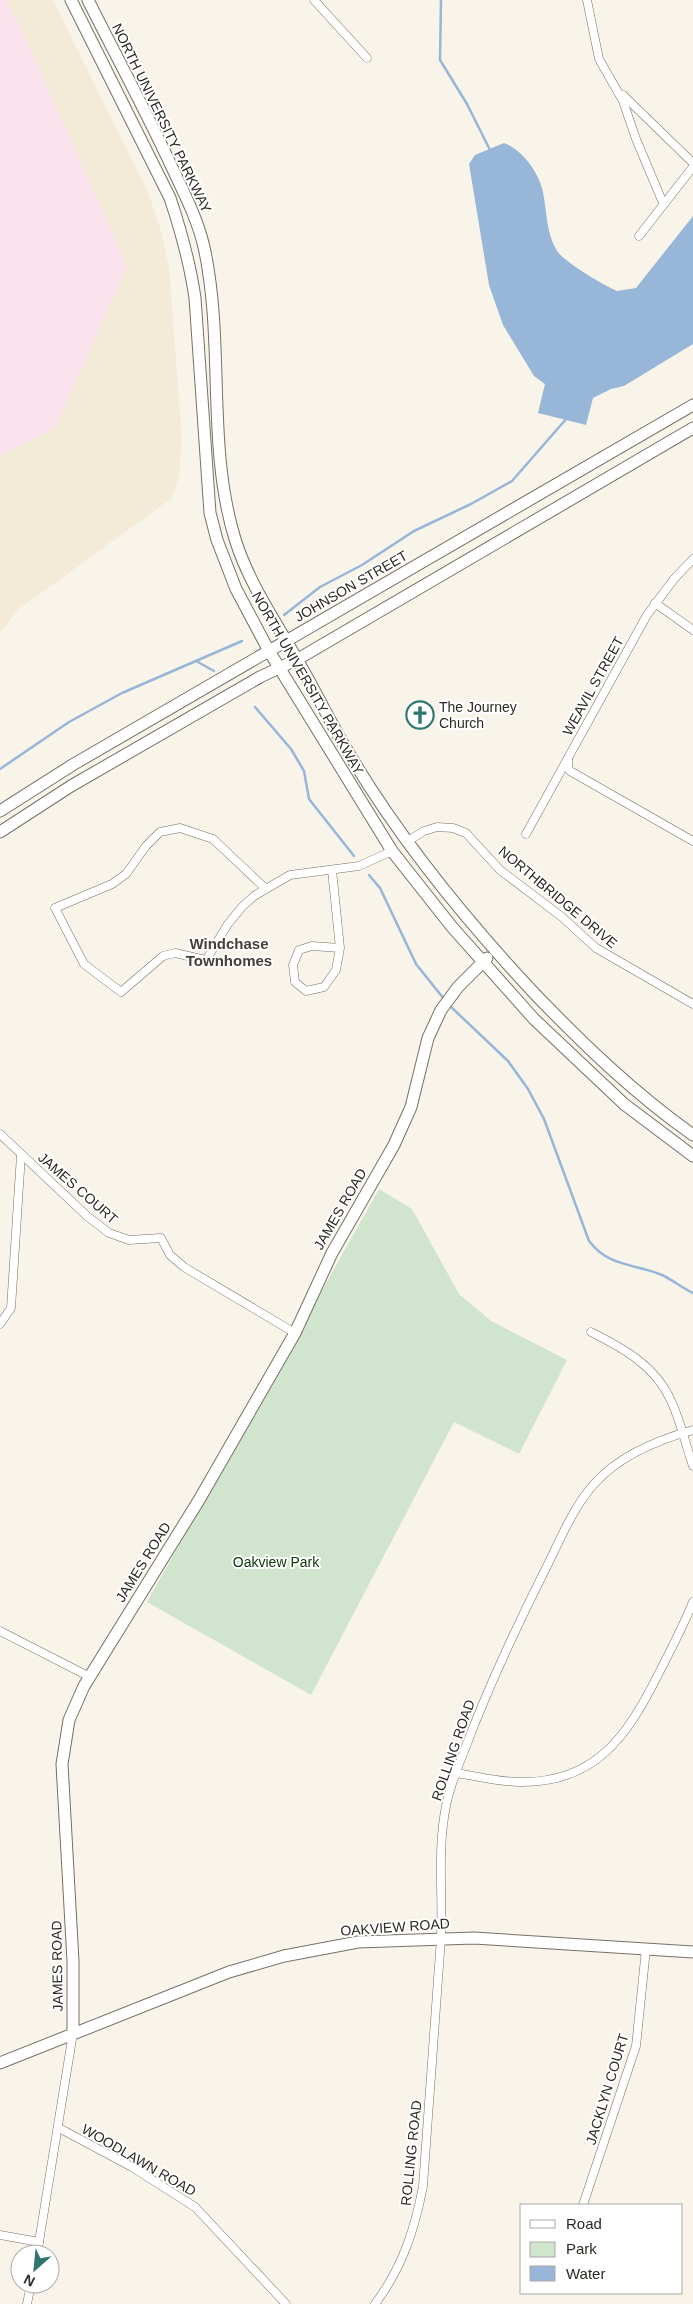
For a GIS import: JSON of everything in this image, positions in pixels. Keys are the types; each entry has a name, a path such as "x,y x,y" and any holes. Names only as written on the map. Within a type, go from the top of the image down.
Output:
{"main road":[{"name":"NORTH UNIVERSITY PARKWAY","path":"70,0 170,198 181,230 190,264 195,298 210,512 217,540 236,589 268,651 392,851 483,962 528,1012 576,1060 624,1104 693,1156"},
{"name":"NORTH UNIVERSITY PARKWAY","path":"88,0 172,166 191,208 204,245 210,280 220,451 228,514 245,566 261,600 298,659 344,746 408,841 469,921 568,1029 657,1110 693,1135"},
{"name":"JOHNSON STREET","path":"0,811 74,764 693,405"},
{"path":"0,832 71,786 298,659 693,428"},
{"name":"JAMES ROAD","path":"73,2033 74,1961 62,1764 70,1720 90,1677 199,1500 295,1334 332,1254 401,1131 414,1097 425,1048 434,1024 451,995 495,951"},
{"name":"OAKVIEW ROAD","path":"0,2063 229,1972 284,1956 358,1942 474,1938 693,1952"}],"street":[{"path":"314,0 367,58"},
{"path":"587,0 599,59 617,90 663,203"},
{"path":"617,90 693,165 639,236"},
{"name":"WEAVIL STREET","path":"526,834 624,654 654,603 693,559"},
{"path":"654,603 693,630"},
{"path":"567,758 570,771 693,841"},
{"path":"266,889 213,839 180,828 160,832 146,846 126,874 112,884 55,908 84,964 120,992 163,956 175,953 206,960 242,907 266,889 290,875 359,866 392,851"},
{"name":"NORTHBRIDGE DRIVE","path":"408,841 424,832 437,828 454,828 466,833 500,870 562,917 596,948 693,1004"},
{"path":"332,870 340,948 336,970 324,987 306,991 295,982 294,965 299,950 312,946 340,948"},
{"name":"JAMES COURT","path":"0,1134 87,1216 109,1234 129,1240 161,1238 170,1255 184,1267 295,1334"},
{"path":"0,1324 11,1308 21,1155"},
{"path":"591,1332 636,1358 655,1376 671,1400 693,1466"},
{"name":"ROLLING ROAD","path":"376,2304 386,2290 404,2254 416,2222 423,2186 443,1906 440,1844 446,1804 456,1772 495,1673 578,1508 594,1484 619,1461 668,1437 693,1430"},
{"path":"456,1772 492,1780 543,1781 572,1773 594,1762 620,1739 638,1714 693,1602"},
{"path":"0,1631 90,1677"},
{"name":"JACKLYN COURT","path":"583,2204 636,2046 646,1948"},
{"name":"JAMES ROAD","path":"39,2242 73,2033"},
{"name":"WOODLAWN ROAD","path":"59,2128 132,2167 195,2207 286,2304"},
{"path":"0,2235 39,2242"}],"shaded area":[{"path":"0,0 53,0 148,192 161,231 169,267 182,440 179,476 172,498 19,609 0,632"},
{"path":"0,0 6,0 17,20 127,266 55,428 0,455"}],"green space":[{"name":"Oakview Park","path":"379,1189 412,1209 459,1294 491,1321 567,1360 519,1454 454,1422 311,1695 147,1602"}],"water":[{"path":"504,143 511,146 524,157 538,177 543,192 549,230 557,251 594,279 617,291 636,288 693,216 693,344 624,386 611,389 593,398 586,425 538,413 545,384 534,376 503,325 489,285 469,164 475,155"}],"waterway":[{"path":"441,0 440,60 467,104 491,152"},
{"path":"284,615 320,587 362,565 414,531 471,504 512,481 567,418"},
{"path":"0,769 69,722 122,693 242,641"},
{"path":"196,661 214,671"},
{"path":"255,707 291,749 304,771 309,799 354,856"},
{"path":"369,875 380,888 416,964 444,999"},
{"path":"449,1005 508,1061 528,1089 544,1119 589,1241 605,1256 623,1264 662,1275 693,1293"}],"place":[{"name":"The Journey Church","path":"420,715"}],"district":[{"name":"Windchase Townhomes","path":"229,952"}]}
